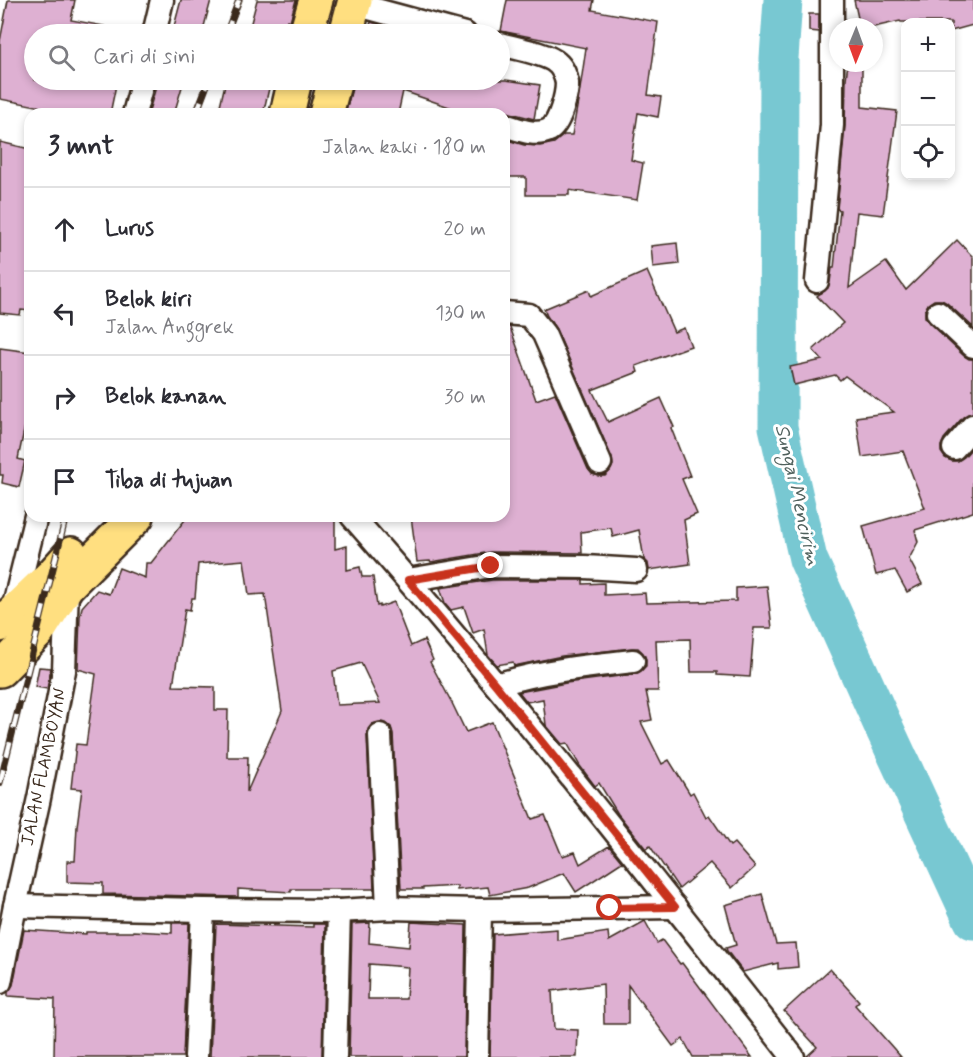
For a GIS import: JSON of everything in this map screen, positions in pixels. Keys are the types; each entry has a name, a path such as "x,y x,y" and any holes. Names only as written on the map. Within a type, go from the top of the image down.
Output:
{"main road":[{"path":"309,24 316,0"},
{"path":"288,108 293,90"},
{"path":"328,108 332,90"},
{"path":"6,619 51,576 100,522"},
{"path":"0,670 38,632 68,586 131,522"}],"street":[{"path":"156,24 162,0"},
{"path":"817,281 832,125 832,0"},
{"path":"352,13 411,24"},
{"path":"510,47 547,57 557,63 564,71 567,82 562,110 557,123 549,130 535,133 510,127"},
{"path":"136,108 140,90"},
{"path":"510,313 529,315 544,334 600,463"},
{"path":"938,313 973,346"},
{"path":"954,448 973,426"},
{"path":"6,619 34,522"},
{"path":"357,522 496,685 793,1057"},
{"path":"408,580 491,566 636,570"},
{"name":"JALAN FLAMBOYAN","path":"0,982 64,671 68,586"},
{"path":"496,685 563,670 633,661"},
{"path":"380,735 388,908"},
{"path":"15,906 339,911 388,908 480,910 675,907"},
{"path":"196,1057 203,910"},
{"path":"477,1057 480,910"},
{"path":"335,1057 339,911"}],"building":[{"path":"8,0 75,0 71,20 93,24 24,24 24,90 115,90 111,108 42,108 0,99 0,41"},
{"path":"181,0 211,0 205,24 175,24"},
{"path":"257,0 296,0 290,21 287,20 286,24 251,24"},
{"path":"507,0 594,0 592,10 658,22 648,95 661,97 658,117 638,113 631,160 643,163 637,200 569,190 569,195 526,195 526,177 510,177 510,141 540,146 554,143 564,135 572,135 586,48 510,33 510,24 502,24"},
{"path":"854,0 973,0 973,25 955,30 955,18 901,18 901,22 883,25 883,18 858,18"},
{"path":"809,14 819,14 819,32 809,31"},
{"path":"847,72 862,72 862,107 897,111 883,215 857,212 849,288 886,262 906,290 957,240 973,257 973,327 942,300 934,300 928,304 925,317 964,356 973,359 973,413 963,417 944,439 941,452 945,458 958,461 973,447 973,512 915,530 918,542 909,559 922,584 907,592 895,570 876,575 863,526 925,508 903,451 862,457 856,417 894,412 845,376 840,380 835,375 794,385 790,367 822,360 813,350 843,323 817,296 828,288 832,268 834,268 840,210 837,209 845,126"},
{"path":"510,81 540,85 534,119 510,113 510,108 452,108 403,91 399,108 347,108 352,90 510,90"},
{"path":"155,90 181,90 176,108 150,108"},
{"path":"224,90 269,90 264,108 219,108"},
{"path":"0,142 24,148 24,310 21,310 20,315 0,313"},
{"path":"677,243 679,264 653,267 651,246"},
{"path":"647,271 674,332 684,328 691,346 636,366 638,372 592,390 608,422 661,398 674,427 671,428 690,476 682,479 697,514 684,520 690,564 649,570 648,563 644,559 639,530 613,537 611,528 581,532 582,553 491,552 431,562 417,562 412,522 510,522 510,327 536,400 555,393 588,469 592,474 599,476 605,476 610,471 613,465 612,458 556,329 544,309 589,290 591,296"},
{"path":"0,348 24,351 24,431 18,459 24,461 24,465 19,487 2,483 3,475 0,475"},
{"path":"183,522 335,522 335,549 347,546 347,570 360,567 362,577 373,577 377,606 394,602 411,646 424,640 433,660 430,662 466,732 492,722 532,819 545,815 562,856 575,852 580,864 609,846 622,862 576,892 564,873 528,888 490,895 488,887 457,890 457,886 401,889 393,734 391,727 380,722 372,724 367,736 374,889 291,889 291,892 238,889 238,897 103,894 103,883 67,882 67,861 75,861 82,789 71,788 76,744 86,745 96,674 78,669 82,607 97,590 109,594 119,568 145,578 146,563 151,563","holes":["244,560 249,595 265,594 282,711 247,792 248,757 227,757 228,710 215,710 215,687 173,686 185,609 190,610 192,598 195,598 198,564","361,663 380,703 337,705 333,671"]},
{"path":"492,580 583,580 583,584 604,583 604,595 645,593 646,603 736,601 736,588 767,586 772,628 754,628 750,677 717,675 717,672 691,672 690,639 656,640 658,691 646,691 652,720 641,722 662,764 669,760 690,794 693,792 706,817 709,815 730,846 734,843 755,867 732,888 710,863 679,889 650,846 646,849 618,814 599,783 595,786 567,743 562,744 546,725 543,699 527,702 519,692 635,674 646,666 643,653 638,648 632,648 562,656 514,666 513,662 497,665 488,655 484,629 473,633 464,607 451,610 445,603 440,588"},
{"path":"39,667 51,668 47,689 35,687"},
{"path":"762,894 776,944 796,943 798,967 778,969 778,963 743,972 727,951 726,948 736,945 725,905"},
{"path":"645,921 657,943 662,940 680,964 682,963 752,1057 693,1057 683,1039 673,1046 628,985 628,1024 604,1024 603,984 552,991 554,1029 578,1030 577,1057 490,1057 493,934 557,929 557,940 608,932 609,941"},
{"path":"411,922 466,925 464,1057 349,1057 352,924 370,923 369,943 409,947","holes":["369,964 408,967 406,999 368,999"]},
{"path":"172,923 189,923 183,1057 54,1057 55,999 8,996 13,985 24,930 86,934 86,932 133,931 172,933"},
{"path":"216,924 313,927 313,924 325,924 322,1057 210,1057"},
{"path":"830,969 859,1001 855,1005 901,1057 806,1057 817,1047 784,1011"}],"waterway":[{"name":"Sungai Mencirim","path":"783,0 779,58 778,427 808,559 973,920"}],"railway":[{"path":"230,24 239,0"},
{"path":"198,108 205,90"},
{"path":"0,783 65,522"}],"route":[{"path":"491,566 408,580 675,907 610,908"}]}
